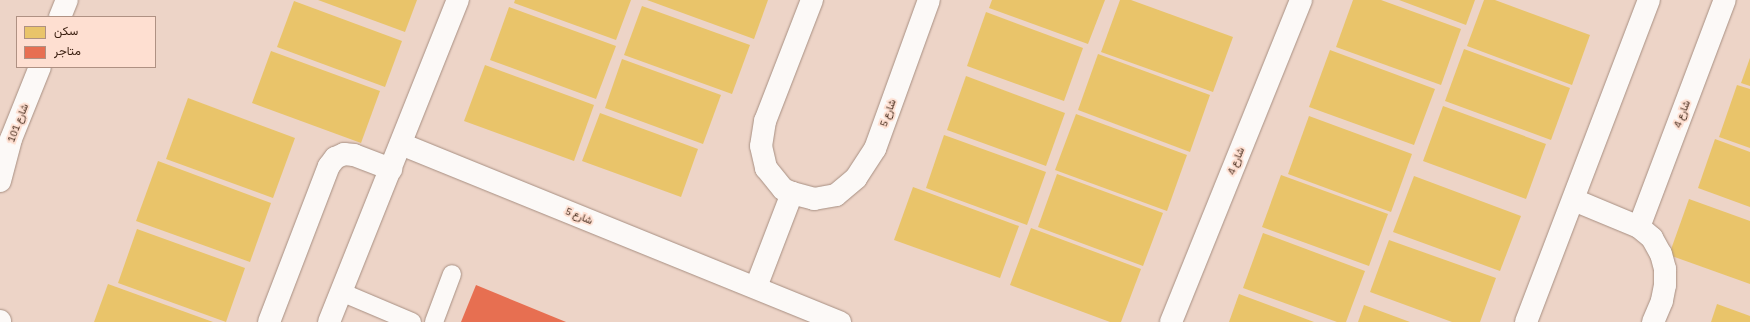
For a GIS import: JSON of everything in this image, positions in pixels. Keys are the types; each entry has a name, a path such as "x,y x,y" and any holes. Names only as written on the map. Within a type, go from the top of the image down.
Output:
{"street":[{"path":"60,16 67,0"},
{"path":"329,322 458,0"},
{"name":"شارع 5","path":"812,0 765,121 762,146 766,168 783,189 792,194 814,199 836,195 856,178 875,149 930,0"},
{"name":"شارع 4","path":"1171,322 1301,0"},
{"path":"1526,322 1574,200 1649,0"},
{"name":"شارع 4","path":"1639,228 1725,0"},
{"name":"شارع 101","path":"0,181 11,139 40,68"},
{"name":"شارع 5","path":"401,144 840,322"},
{"path":"269,322 329,166 335,158 344,154 354,155 391,169"},
{"path":"756,287 792,194"},
{"path":"1574,200 1639,228 1652,238 1661,254 1665,269 1665,285 1662,301 1653,322"}],"lane":[{"path":"434,322 452,274"},
{"path":"341,292 412,322"}],"building: سكن":[{"path":"318,0 417,0 405,32"},
{"path":"515,0 631,0 616,40 514,3"},
{"path":"647,0 768,0 754,39"},
{"path":"992,0 1105,0 1088,44 989,8"},
{"path":"1120,0 1131,0 1233,37 1213,92 1101,52"},
{"path":"1353,0 1381,0 1461,29 1441,85 1336,47"},
{"path":"1399,0 1475,0 1466,25"},
{"path":"1484,0 1495,0 1590,35 1572,85 1467,46"},
{"path":"294,1 402,41 385,87 277,47"},
{"path":"642,6 750,45 732,94 624,55"},
{"path":"509,7 616,46 596,99 490,60"},
{"path":"986,12 1083,48 1064,101 967,66"},
{"path":"1464,49 1570,88 1551,140 1445,101"},
{"path":"1330,50 1435,89 1414,145 1309,107"},
{"path":"271,51 380,91 361,143 252,103"},
{"path":"1098,54 1210,95 1190,152 1078,110"},
{"path":"1750,58 1750,86 1741,83"},
{"path":"622,59 721,95 703,144 605,108"},
{"path":"485,65 594,105 574,161 464,121"},
{"path":"966,76 1065,113 1046,166 947,130"},
{"path":"1737,85 1750,89 1750,148 1719,137"},
{"path":"188,98 295,138 273,198 166,159"},
{"path":"1443,106 1546,144 1526,199 1423,161"},
{"path":"600,113 698,149 681,197 582,161"},
{"path":"1076,114 1187,155 1167,211 1055,170"},
{"path":"1309,116 1412,154 1391,212 1288,174"},
{"path":"944,135 1046,172 1027,225 926,188"},
{"path":"1715,139 1750,152 1750,207 1698,188"},
{"path":"158,161 271,203 250,262 136,221"},
{"path":"1057,174 1163,213 1143,266 1038,227"},
{"path":"1281,175 1388,214 1369,266 1262,227"},
{"path":"1414,176 1521,216 1500,271 1393,232"},
{"path":"913,187 1019,226 1000,278 894,240"},
{"path":"1689,199 1750,221 1750,284 1669,255"},
{"path":"1031,228 1141,269 1121,322 1110,322 1010,285"},
{"path":"137,229 245,268 226,322 118,283"},
{"path":"1263,233 1365,271 1346,322 1337,322 1243,288"},
{"path":"1389,240 1496,278 1480,322 1452,322 1370,292"},
{"path":"108,284 213,322 94,322"},
{"path":"1239,294 1314,322 1229,322"},
{"path":"1717,304 1750,316 1750,322 1711,322"},
{"path":"1364,305 1410,322 1358,322"}],"building: متاجر":[{"path":"476,285 566,322 461,322"}]}
